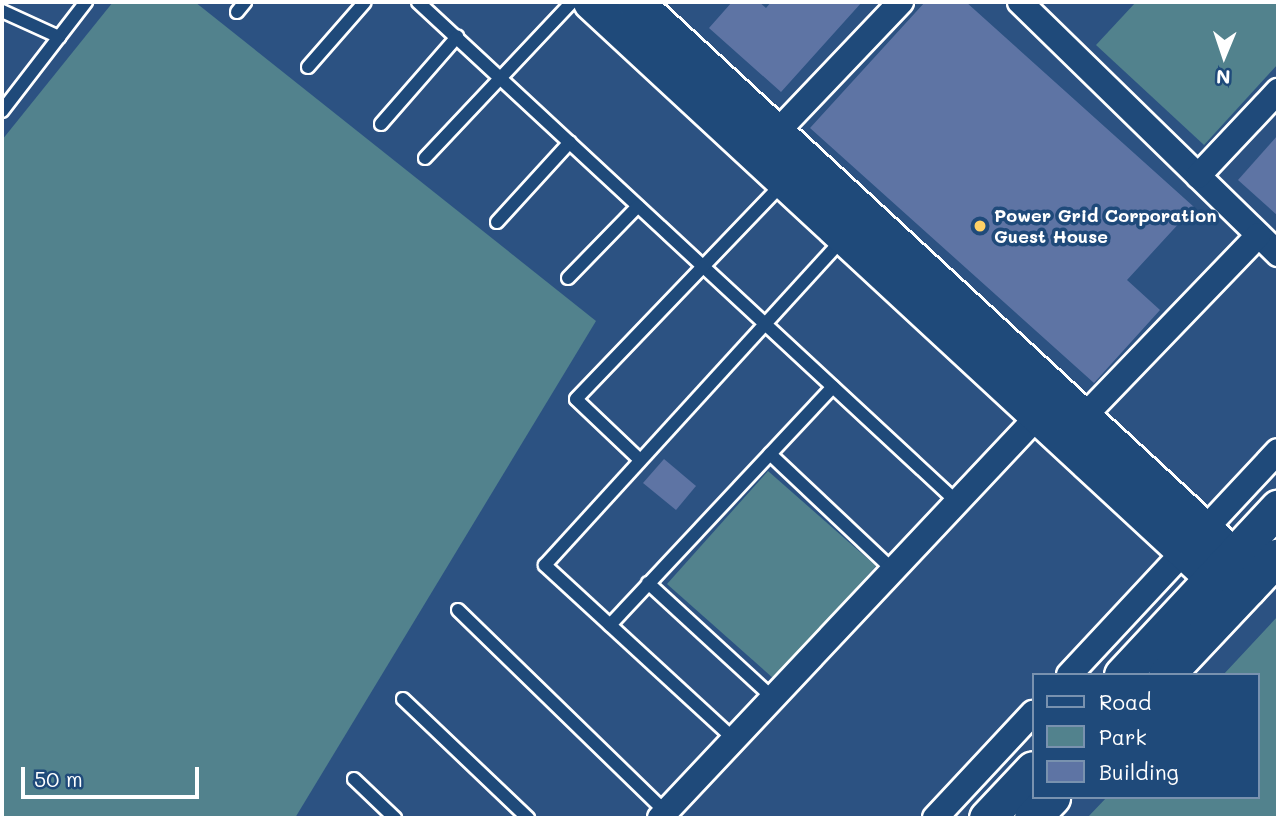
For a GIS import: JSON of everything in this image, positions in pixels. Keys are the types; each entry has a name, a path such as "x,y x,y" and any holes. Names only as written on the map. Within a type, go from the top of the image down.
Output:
{"street":[{"path":"591,2 845,237 1248,588"},
{"path":"635,2 777,132 1061,424"},
{"path":"777,132 901,2"},
{"path":"1020,2 1278,254"},
{"path":"1198,176 1278,91"},
{"path":"666,816 957,502 1061,424 1259,235"},
{"path":"1071,673 1278,452"},
{"path":"1124,673 1278,508"},
{"path":"1168,673 1278,556"},
{"path":"935,818 1032,714"},
{"path":"987,818 1032,770"},
{"path":"1032,818 1050,799"}],"lane":[{"path":"2,111 86,2"},
{"path":"237,12 245,2"},
{"path":"308,67 365,2"},
{"path":"418,2 957,502"},
{"path":"425,158 572,2"},
{"path":"2,10 60,37"},
{"path":"381,124 457,37"},
{"path":"497,222 570,142"},
{"path":"640,460 576,399 785,182"},
{"path":"568,278 638,206"},
{"path":"734,740 545,565 845,237"},
{"path":"610,625 833,387"},
{"path":"770,454 893,570"},
{"path":"648,583 773,698"},
{"path":"458,610 666,816"},
{"path":"403,699 528,818"},
{"path":"354,779 395,818"}],"green space":[{"path":"113,2 195,2 596,321 295,818 2,818 2,140"},
{"path":"1136,2 1278,2 1278,64 1204,145 1096,45"},
{"path":"768,471 876,566 774,679 667,584"},
{"path":"1278,616 1278,818 1087,818 1105,799 1259,799 1259,673 1225,673"}],"building":[{"path":"732,2 759,2 766,8 771,2 862,2 781,92 709,28"},
{"path":"925,2 966,2 1194,207 1127,280 1160,310 1094,383 810,128"},
{"path":"1278,135 1278,216 1238,180"},
{"path":"664,459 696,486 676,510 643,483"}],"place":[{"name":"Power Grid Corporation Guest House","path":"980,226"}]}
